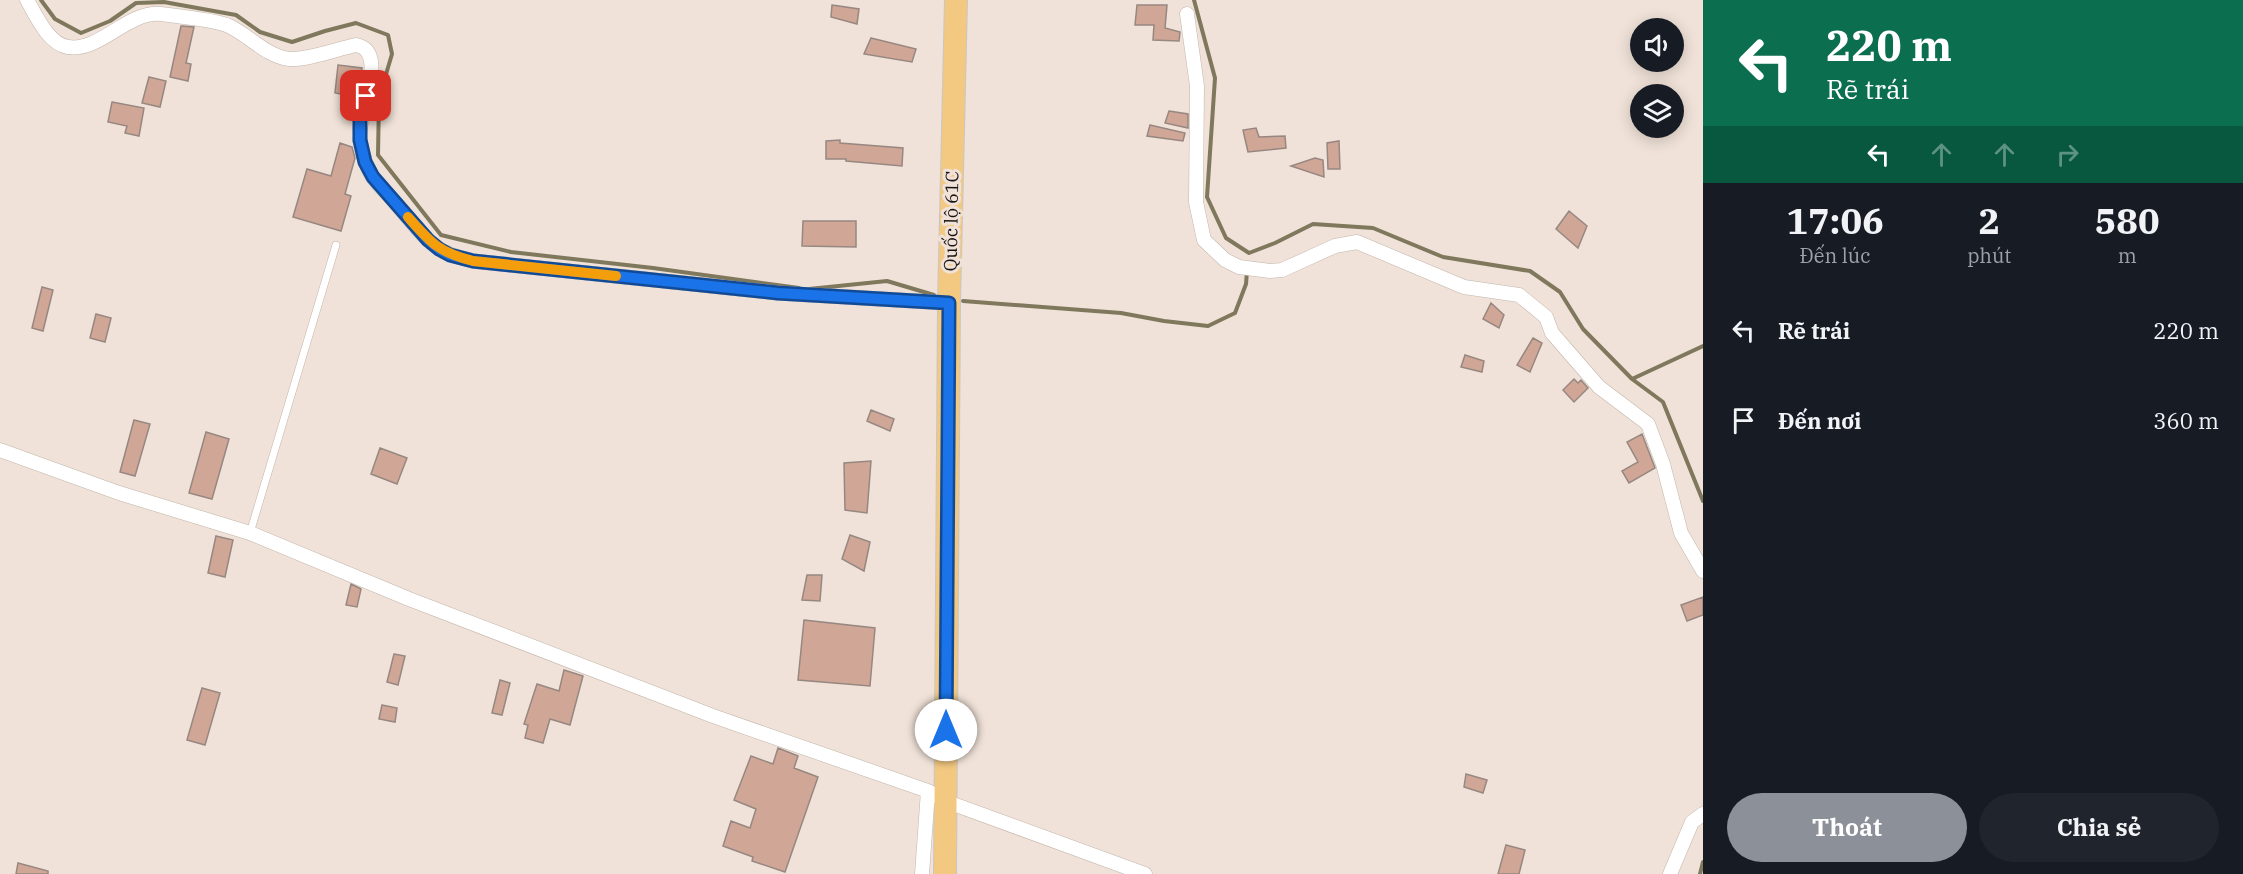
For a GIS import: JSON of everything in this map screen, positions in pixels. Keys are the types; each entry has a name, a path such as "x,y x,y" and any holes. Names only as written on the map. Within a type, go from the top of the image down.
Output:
{"highway":[{"name":"Quốc lộ 61C","path":"945,874 937,796 956,0"}],"street":[{"path":"27,0 50,36 58,44 68,47 90,44 143,15 160,14 227,25 274,56 290,59 356,45 363,46 370,52 372,60 372,74 359,128 365,162 373,177 428,240 450,255 473,261 778,293 949,303"},
{"path":"1187,14 1197,86 1196,202 1204,240 1225,260 1239,267 1270,271 1282,270 1335,246 1358,242 1464,287 1519,295 1546,317 1552,333 1599,387 1648,424 1663,464 1682,532 1703,571"},
{"path":"0,450 119,493 250,533 409,599 692,707 1145,874"},
{"path":"922,874 937,796"},
{"path":"1670,874 1692,822 1703,814"}],"lane":[{"path":"250,533 336,245"}],"building":[{"path":"832,5 859,9 857,24 831,17"},
{"path":"1137,5 1167,5 1165,28 1180,32 1179,41 1153,40 1154,25 1135,25"},
{"path":"181,26 194,27 186,63 191,64 188,81 170,77"},
{"path":"871,38 916,49 912,62 864,54"},
{"path":"338,65 362,68 358,97 335,93"},
{"path":"149,77 166,81 160,107 142,103"},
{"path":"112,102 144,108 139,136 125,133 127,126 108,122"},
{"path":"1169,111 1188,114 1188,128 1165,123"},
{"path":"1150,125 1185,133 1183,141 1147,136"},
{"path":"1256,128 1259,137 1285,136 1286,148 1248,152 1243,130"},
{"path":"840,140 840,143 903,148 902,166 846,161 846,159 826,159 826,141"},
{"path":"1339,141 1340,169 1328,169 1327,143"},
{"path":"340,143 352,147 355,158 345,194 351,196 341,231 293,217 307,169 331,176"},
{"path":"1315,158 1323,160 1324,177 1291,166"},
{"path":"1569,211 1587,226 1578,248 1556,229"},
{"path":"803,221 856,221 856,247 802,246"},
{"path":"42,287 53,290 43,331 32,328"},
{"path":"1491,303 1504,315 1499,328 1483,319"},
{"path":"96,314 111,318 105,342 90,338"},
{"path":"1533,338 1542,343 1530,372 1517,365"},
{"path":"1465,355 1484,361 1482,372 1461,367"},
{"path":"1574,379 1578,383 1581,380 1588,388 1574,402 1563,390"},
{"path":"871,410 894,419 890,431 867,421"},
{"path":"134,420 150,424 135,476 120,472"},
{"path":"206,432 229,439 212,499 189,493"},
{"path":"1642,434 1655,468 1629,483 1622,471 1638,462 1627,442"},
{"path":"380,448 407,458 397,484 371,474"},
{"path":"871,461 867,513 845,510 844,463"},
{"path":"850,535 870,542 864,571 842,559"},
{"path":"216,536 233,540 225,577 208,573"},
{"path":"807,575 822,575 820,601 802,600"},
{"path":"351,584 361,589 357,607 346,605"},
{"path":"1703,597 1703,615 1687,621 1681,605"},
{"path":"804,620 875,628 870,686 798,680"},
{"path":"394,654 405,656 398,685 387,682"},
{"path":"564,670 583,676 570,725 550,719 543,743 525,738 528,725 524,724 537,684 559,691"},
{"path":"500,680 510,683 502,715 492,713"},
{"path":"202,688 220,693 205,745 187,740"},
{"path":"382,705 397,708 395,722 379,719"},
{"path":"778,748 798,756 794,768 818,777 785,872 752,861 753,857 723,846 731,821 750,828 756,809 734,800 751,756 773,764"},
{"path":"1466,774 1487,780 1483,793 1464,787"},
{"path":"1506,845 1525,850 1519,874 1498,874"},
{"path":"18,863 48,871 48,874 16,874"}],"waterway":[{"path":"41,0 55,19 81,33 110,21 136,3 164,2 236,15 260,32 292,42 356,23 388,35 392,54 379,98 378,155 441,235 511,252 799,288"},
{"path":"1194,0 1215,78 1207,197 1226,238 1249,253 1313,224 1373,228 1443,257 1530,271 1560,292 1583,329 1632,379 1663,402 1703,501"},
{"path":"963,301 1121,313 1208,326 1235,313 1246,284 1247,271"},
{"path":"809,289 887,281 934,295"},
{"path":"1632,379 1703,346"},
{"path":"1700,874 1703,862"}],"slow traffic":[{"path":"408,217 428,240 450,255 473,261 616,276"}],"route":[{"path":"366,96 359,128 365,162 373,177 428,240 450,255 473,261 778,293 949,303 946,730"}]}
